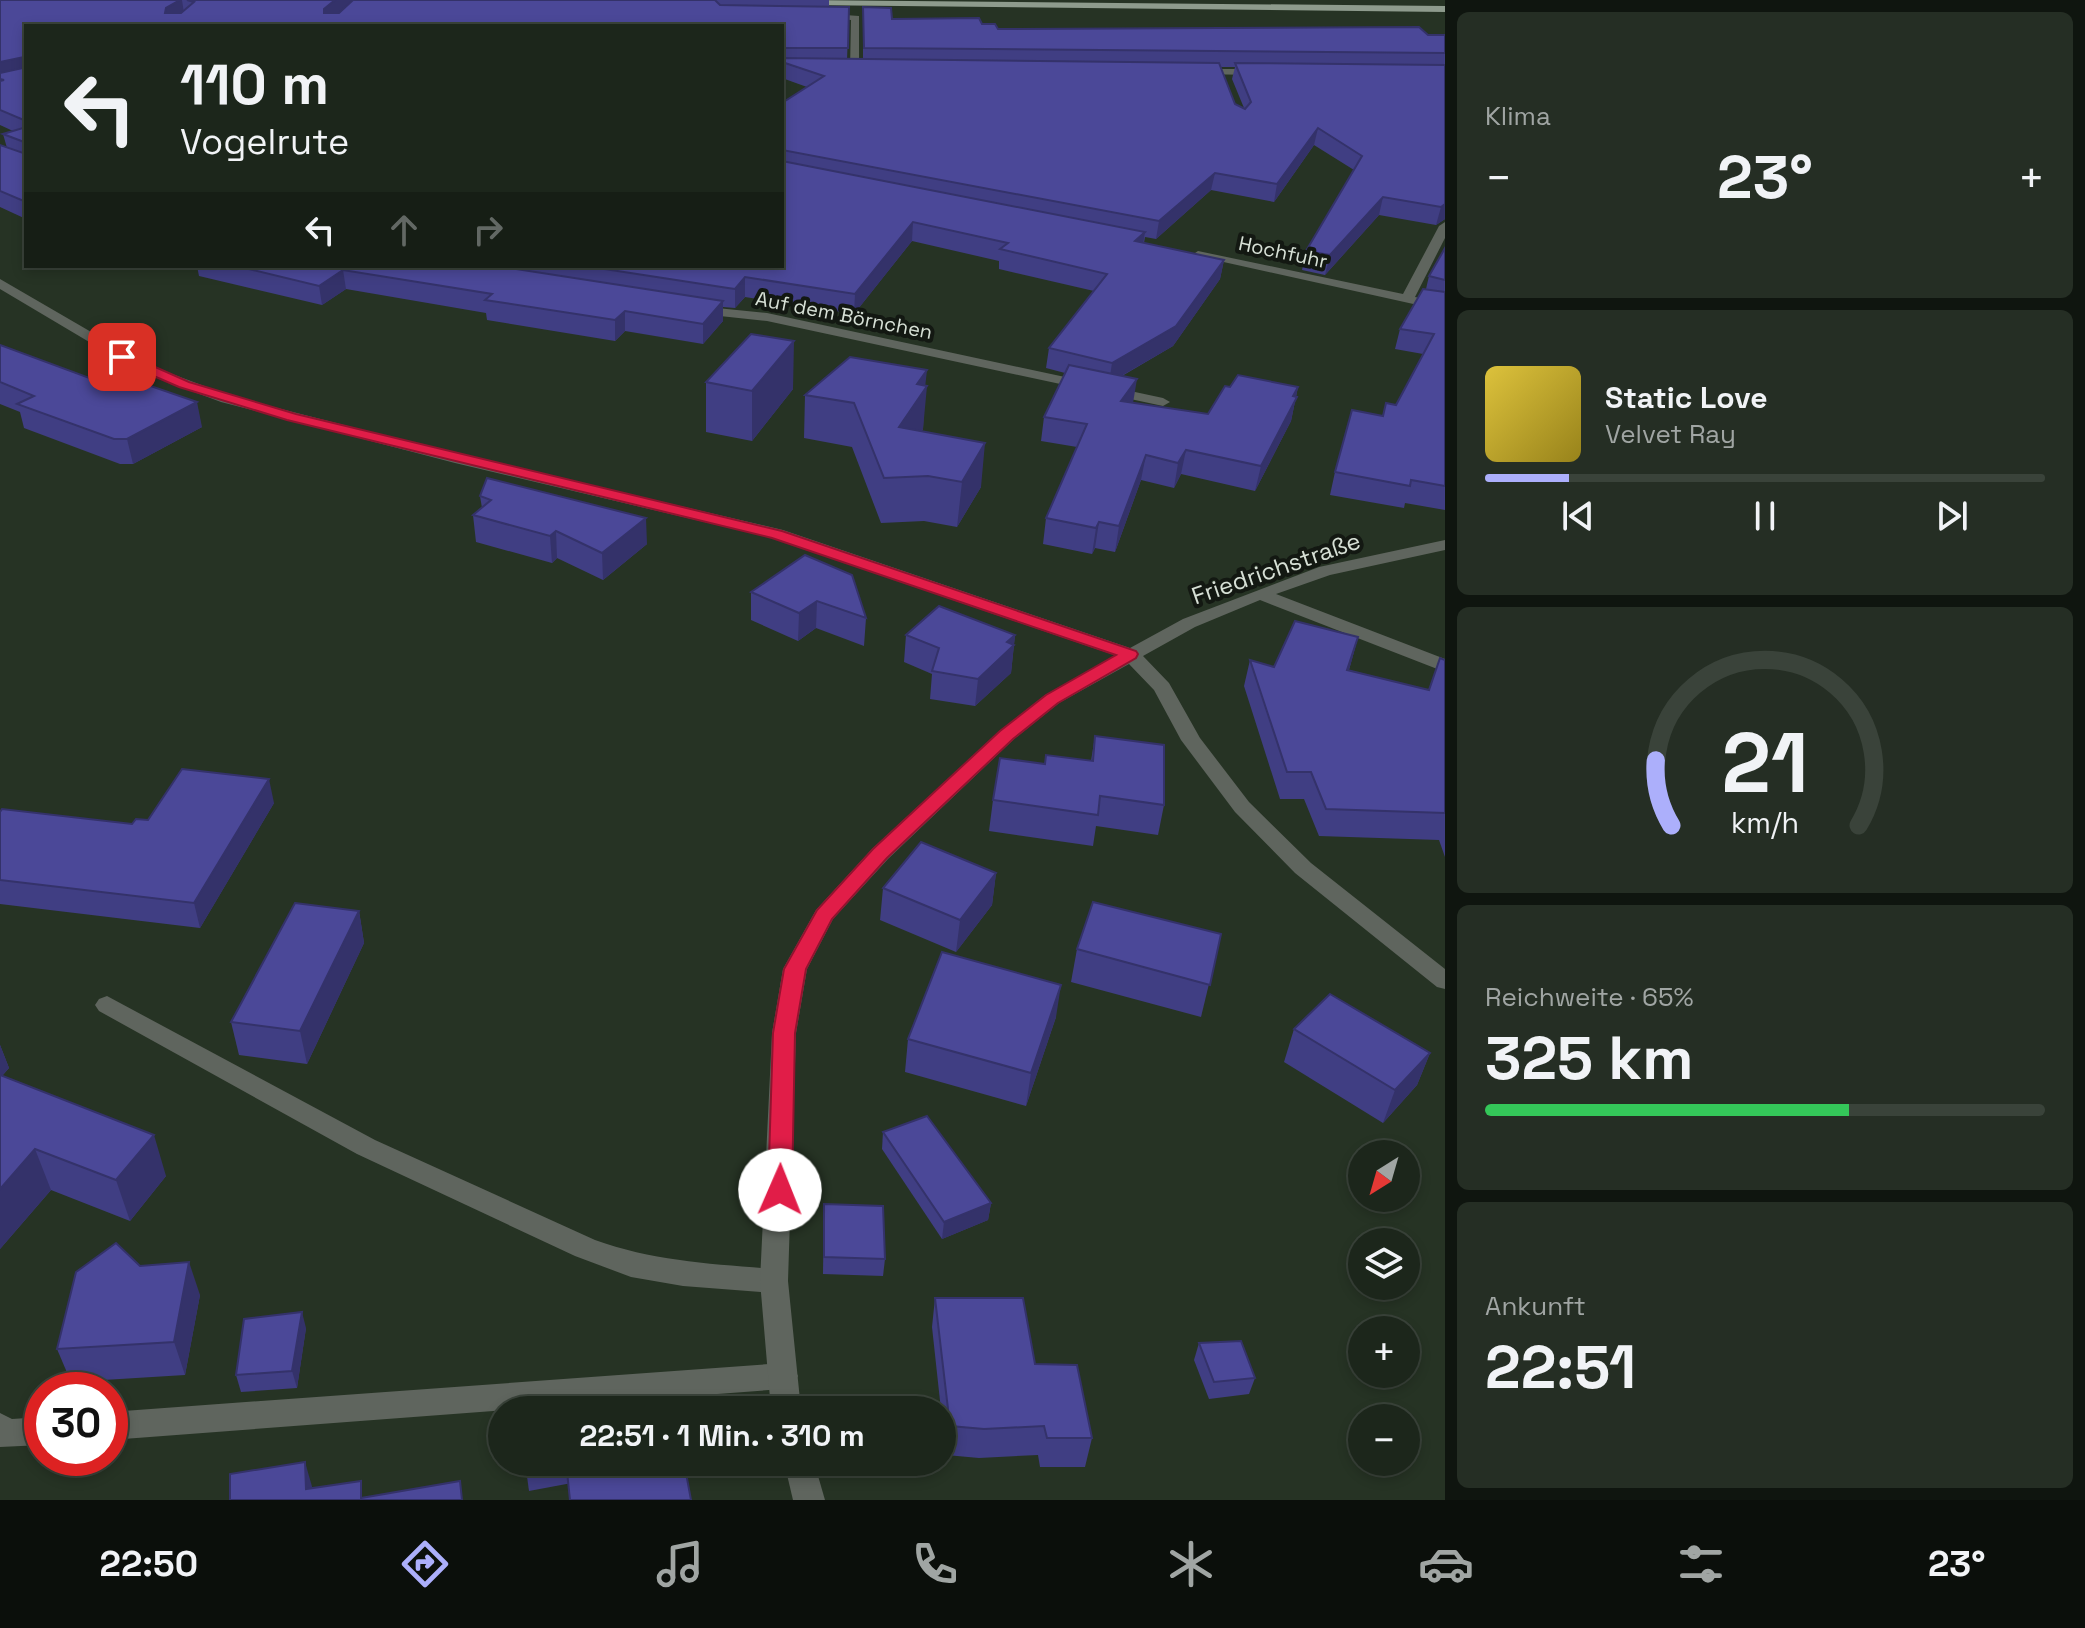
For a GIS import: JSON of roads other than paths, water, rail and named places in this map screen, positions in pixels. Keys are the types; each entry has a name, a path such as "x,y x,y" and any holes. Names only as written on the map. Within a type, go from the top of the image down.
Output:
{"main road":[{"path":"798,2 1445,9"}],"street":[{"path":"816,15 856,18 855,70"},
{"path":"843,70 869,70"},
{"path":"1177,71 1269,72"},
{"path":"1221,71 1226,83"},
{"path":"1407,299 1445,226"},
{"name":"Hochfuhr","path":"1191,253 1445,307"},
{"path":"0,283 143,368 226,399 455,458 777,534 1130,654 1162,687 1191,740 1242,807 1303,868 1445,981"},
{"name":"Auf dem Börnchen","path":"684,308 767,317 1163,402"},
{"name":"Friedrichstraße","path":"785,1396 774,1281 784,1033 795,969 824,915 880,854 1007,735 1052,699 1189,623 1260,594 1325,571 1445,545"},
{"path":"1260,594 1445,666"},
{"path":"107,1005 366,1147 585,1248 631,1265 683,1274 774,1281"},
{"path":"128,1425 783,1376"},
{"path":"0,1427 3,1434 24,1432"},
{"path":"803,1476 809,1500"}]}
